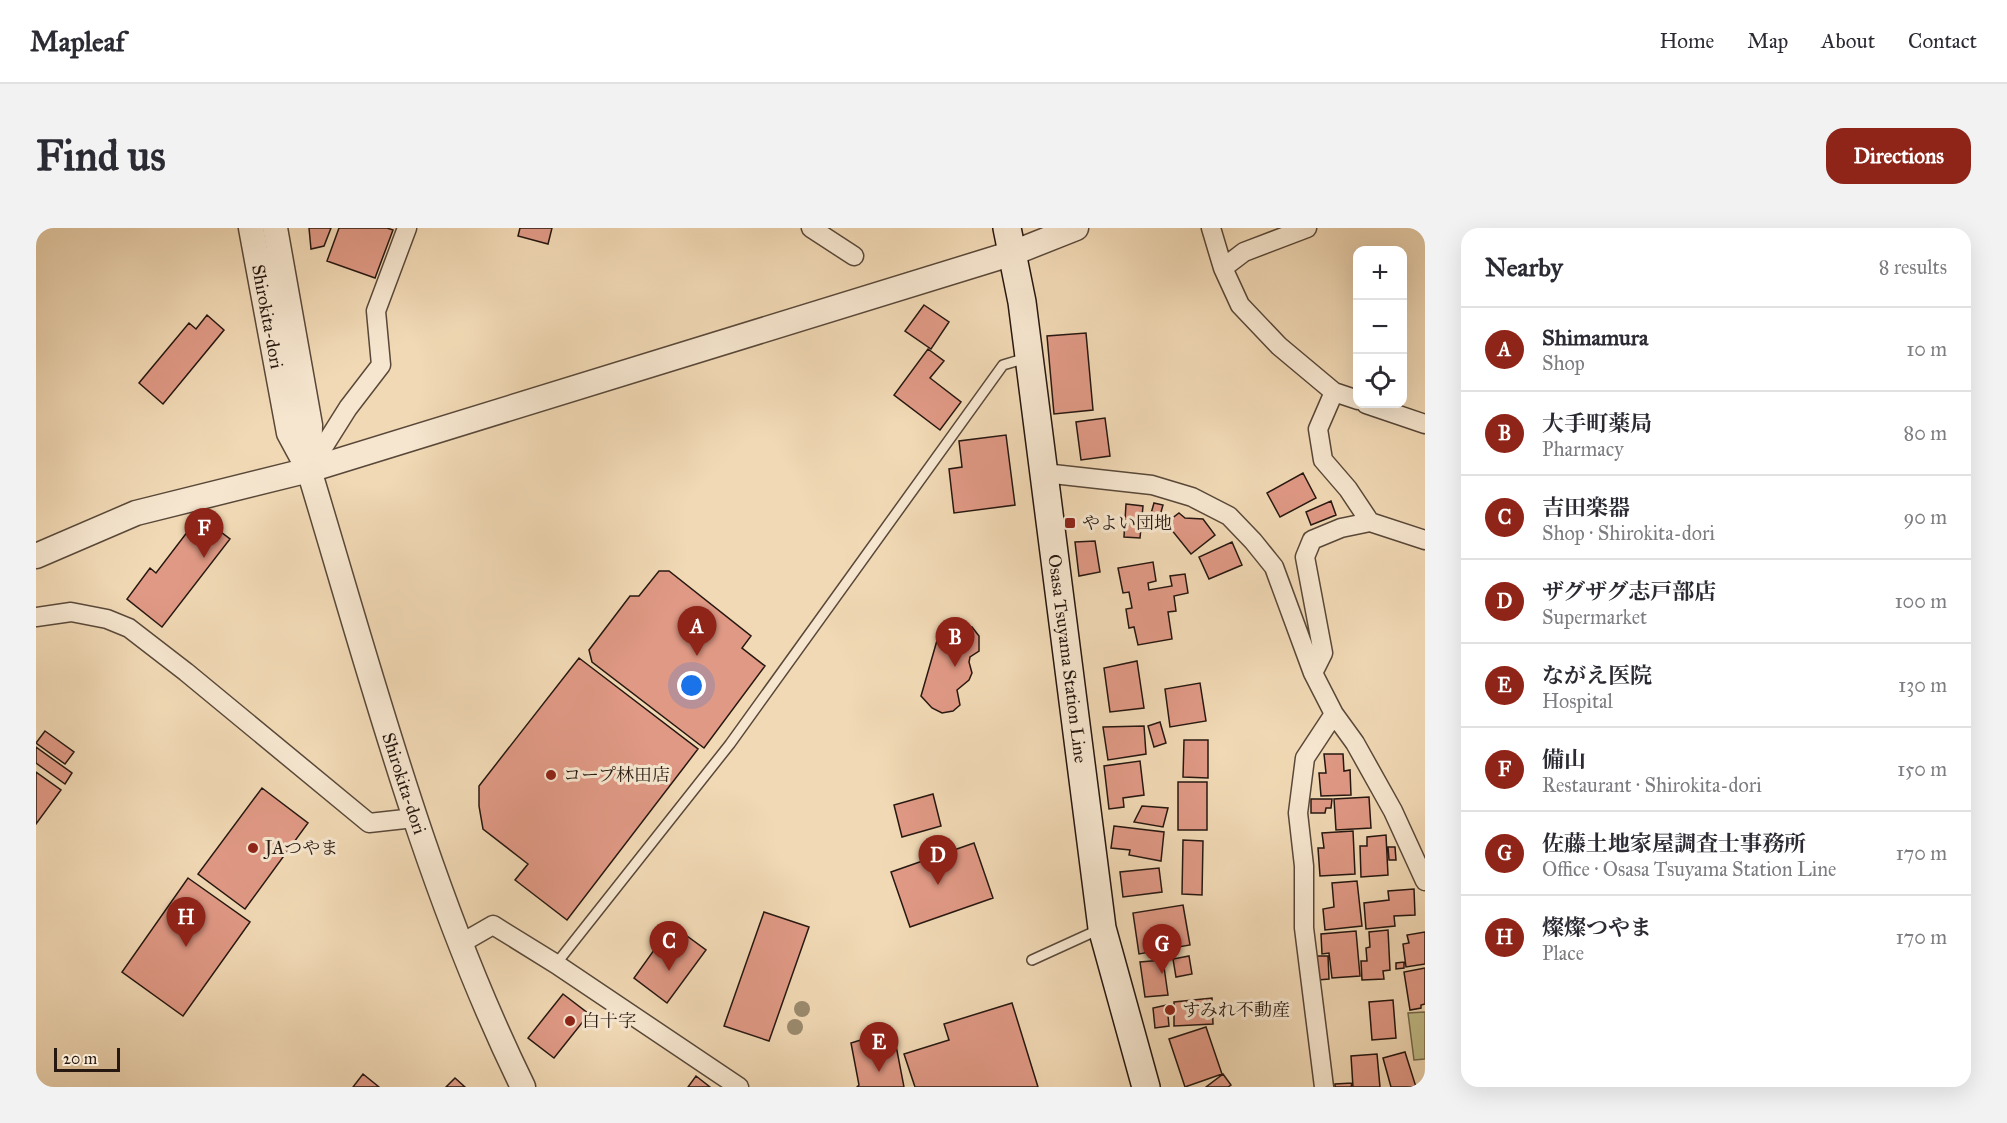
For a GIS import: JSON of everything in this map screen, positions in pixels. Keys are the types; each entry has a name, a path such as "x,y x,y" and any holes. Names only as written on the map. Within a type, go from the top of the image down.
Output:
{"main road":[{"name":"Osasa Tsuyama Station Line","path":"1010,241 1029,357 1102,928 1146,1087"}],"street":[{"name":"Shirokita-dori","path":"251,228 289,433 309,470 414,818 460,944 523,1087"},
{"name":"Shirokita-dori","path":"275,228 310,425 309,470"},
{"path":"309,470 348,408 381,365 376,311 407,228"},
{"path":"812,228 854,256"},
{"path":"36,556 136,513 309,470 1010,241 1076,228"},
{"path":"1210,228 1223,268 1240,305 1280,346 1334,392 1353,398"},
{"path":"1223,268 1244,252 1307,228"},
{"path":"1334,392 1318,429 1323,460 1348,489 1370,522"},
{"path":"1378,408 1425,424"},
{"path":"1044,473 1152,485 1192,497 1229,516 1253,541 1274,567 1313,673 1334,714 1355,743 1393,811 1425,881"},
{"path":"1313,673 1323,653 1305,557 1312,540 1341,528 1370,522 1425,540"},
{"path":"36,617 71,612 107,619 129,628 186,672 369,824 414,818"},
{"path":"1324,1087 1304,928 1304,866 1298,813 1305,758 1334,714"},
{"path":"460,944 493,925 556,964 739,1087"}],"lane":[{"path":"556,964 730,744 1003,365 1029,357"},
{"path":"1032,960 1102,928"}],"shaded area":[{"path":"1425,1012 1425,1059 1414,1060 1408,1013"}],"building":[{"path":"309,228 331,228 324,246 311,249"},
{"path":"339,228 393,230 375,278 327,261"},
{"path":"520,228 552,228 548,244 518,236"},
{"path":"924,305 949,322 931,349 905,331"},
{"path":"207,315 224,330 163,404 139,383 189,323 196,329"},
{"path":"1086,333 1093,410 1054,414 1047,336"},
{"path":"928,349 944,361 930,378 961,402 940,430 894,395"},
{"path":"1105,418 1110,456 1081,460 1076,422"},
{"path":"1006,435 1015,505 954,513 949,469 962,467 959,441"},
{"path":"1303,473 1316,498 1280,517 1267,493"},
{"path":"1331,501 1336,515 1311,525 1306,512"},
{"path":"1154,503 1163,505 1159,519 1150,517"},
{"path":"1126,504 1143,506 1140,538 1124,537"},
{"path":"1179,513 1185,518 1203,519 1215,535 1191,554 1166,523"},
{"path":"213,526 230,539 162,627 127,599 150,568 156,573 188,531 202,542"},
{"path":"1095,541 1100,572 1079,576 1075,542"},
{"path":"1232,542 1242,565 1209,579 1199,557"},
{"path":"1153,562 1156,581 1148,583 1149,590 1172,586 1170,576 1185,574 1188,593 1174,596 1176,611 1168,612 1172,639 1138,645 1134,627 1129,628 1126,609 1132,608 1129,592 1123,593 1118,568"},
{"path":"659,571 669,571 751,636 742,648 765,666 704,748 592,662 589,650 630,596 639,596"},
{"path":"962,625 972,627 979,636 979,651 970,657 972,673 969,680 957,690 960,705 953,711 942,713 932,708 921,696 940,630 953,630"},
{"path":"579,658 698,749 567,920 515,880 528,864 483,829 479,806 479,786"},
{"path":"1137,661 1144,708 1110,712 1104,668"},
{"path":"1200,683 1206,721 1170,727 1165,689"},
{"path":"1160,722 1166,743 1154,747 1148,726"},
{"path":"1144,726 1146,754 1108,760 1103,727"},
{"path":"45,731 74,752 65,764 36,743"},
{"path":"1184,740 1208,740 1208,778 1183,777"},
{"path":"36,747 72,773 65,784 36,763"},
{"path":"1324,754 1343,754 1344,771 1350,770 1351,795 1321,796 1319,773 1326,773"},
{"path":"1140,761 1144,795 1123,798 1124,807 1109,809 1104,766"},
{"path":"36,772 61,790 36,824"},
{"path":"1178,782 1207,782 1207,830 1178,830"},
{"name":"JAつやま","path":"262,788 308,823 245,909 198,874"},
{"path":"933,794 941,826 902,837 894,805"},
{"path":"1369,797 1371,828 1336,830 1334,799"},
{"path":"1311,799 1332,799 1331,808 1326,808 1325,813 1311,813"},
{"path":"1142,806 1168,808 1163,827 1134,822"},
{"path":"1114,826 1164,832 1161,861 1129,855 1130,850 1111,848"},
{"path":"1353,831 1355,874 1320,876 1318,848 1324,848 1322,833"},
{"path":"1386,835 1388,875 1361,877 1360,846 1367,846 1367,837"},
{"path":"1183,840 1203,841 1202,895 1182,894"},
{"path":"974,843 993,898 910,927 891,872"},
{"path":"1388,847 1395,847 1396,860 1389,860"},
{"path":"1159,868 1162,892 1123,897 1120,872"},
{"path":"188,878 250,922 183,1016 122,972"},
{"path":"1357,881 1362,926 1325,930 1323,909 1334,907 1332,883"},
{"path":"1414,889 1415,915 1394,916 1395,926 1366,929 1364,903 1389,900 1388,891"},
{"path":"1183,905 1190,945 1139,954 1133,913"},
{"path":"764,912 809,927 769,1041 724,1026"},
{"path":"672,925 706,950 667,1003 634,978"},
{"path":"1388,930 1390,970 1383,971 1384,979 1362,980 1361,961 1367,961 1366,948 1370,947 1369,932"},
{"path":"1356,931 1360,976 1332,978 1329,953 1322,954 1321,934"},
{"path":"1425,932 1425,964 1406,967 1403,944 1409,943 1407,935"},
{"path":"1189,956 1192,974 1176,977 1173,959"},
{"path":"1317,956 1328,956 1329,979 1318,980"},
{"path":"1163,960 1168,995 1145,997 1140,962"},
{"path":"1404,962 1404,968 1396,969 1396,963"},
{"path":"1425,968 1425,1004 1421,1005 1421,1008 1410,1010 1404,972"},
{"path":"563,994 589,1014 554,1058 528,1038"},
{"path":"1212,998 1213,1024 1174,1026 1174,1002"},
{"path":"1393,1000 1396,1038 1372,1040 1369,1002"},
{"path":"1012,1003 1038,1087 915,1087 904,1054 949,1040 944,1024"},
{"path":"1167,1005 1169,1026 1155,1028 1153,1008"},
{"path":"1206,1027 1222,1074 1185,1087 1169,1039"},
{"path":"893,1030 904,1087 857,1087 859,1085 851,1043"},
{"path":"1405,1052 1416,1087 1391,1087 1383,1058"},
{"path":"1377,1054 1380,1087 1353,1087 1351,1056"},
{"path":"363,1074 379,1087 353,1087"},
{"path":"1223,1074 1231,1085 1206,1087"},
{"path":"696,1076 710,1087 688,1087"},
{"path":"455,1078 465,1087 446,1087"},
{"path":"1352,1083 1351,1087 1335,1087 1335,1084"}],"place":[{"name":"やよい団地","path":"1070,523"},
{"name":"備山","path":"204,558"},
{"name":"Shimamura","path":"697,656"},
{"name":"大手町薬局","path":"955,667"},
{"name":"コープ林田店","path":"551,775"},
{"name":"JAつやま","path":"253,848"},
{"name":"ザグザグ志戸部店","path":"938,885"},
{"name":"燦燦つやま","path":"186,947"},
{"name":"吉田楽器","path":"669,971"},
{"name":"佐藤土地家屋調査士事務所","path":"1162,974"},
{"name":"すみれ不動産","path":"1170,1010"},
{"name":"白十字","path":"570,1021"},
{"name":"ながえ医院","path":"879,1072"}]}
